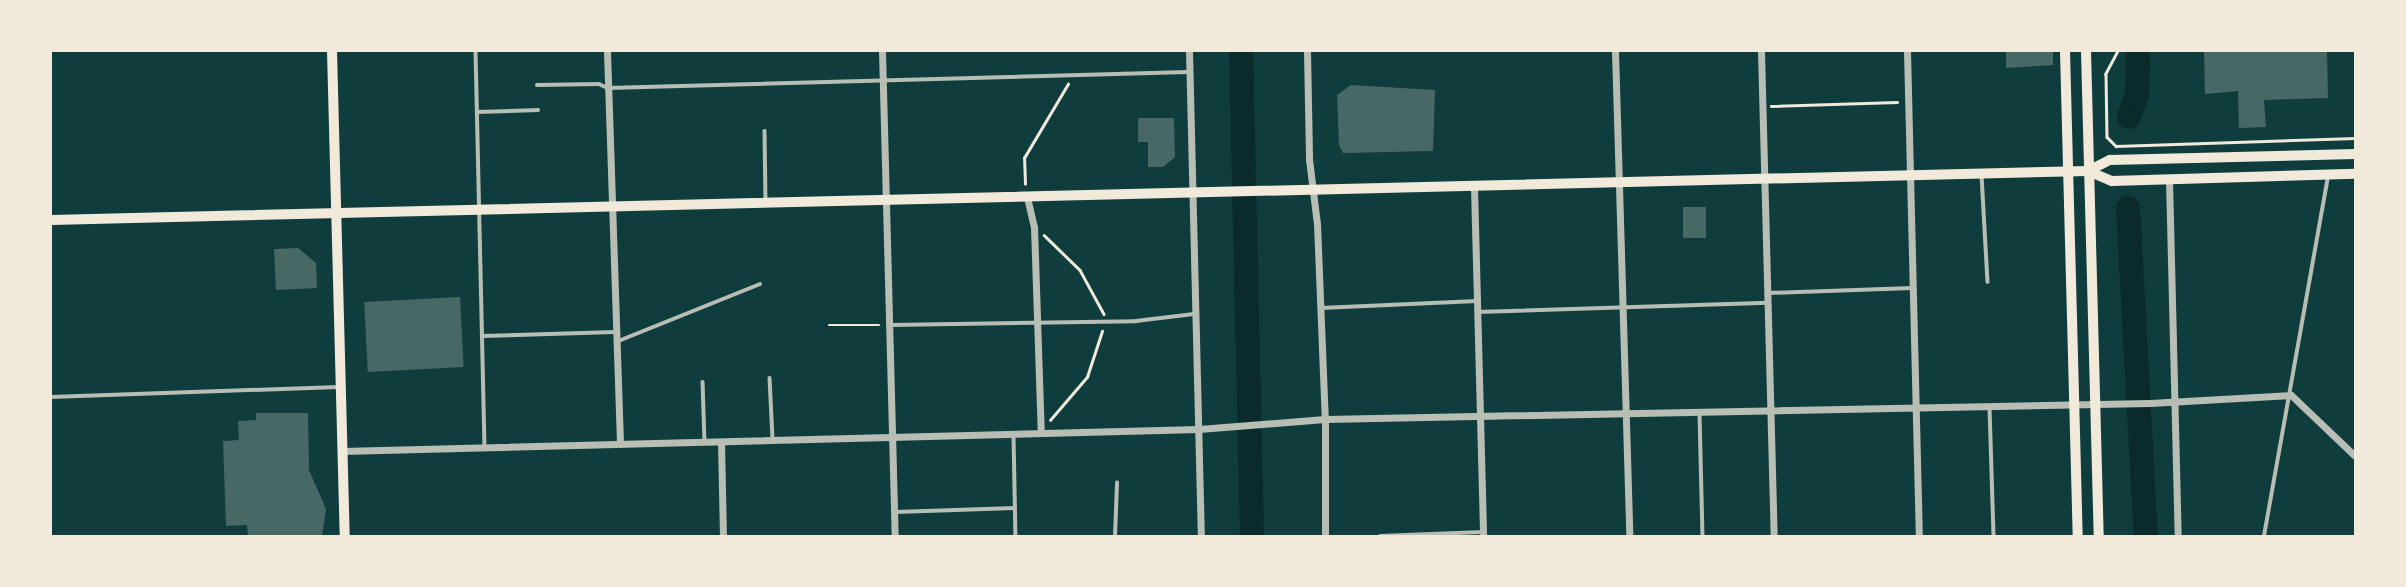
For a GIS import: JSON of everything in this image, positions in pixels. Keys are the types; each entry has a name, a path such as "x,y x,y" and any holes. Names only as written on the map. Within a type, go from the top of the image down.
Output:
{"main road":[{"path":"332,51 345,536"},
{"path":"2065,51 2078,536"},
{"path":"2086,51 2098,536"},
{"path":"51,220 336,211 766,204 2068,172 2088,171 2110,160 2355,154"},
{"path":"2088,171 2112,181 2355,174"}],"street":[{"path":"607,51 620,444"},
{"path":"882,51 895,536"},
{"path":"1189,51 1198,313 1200,536"},
{"path":"1307,51 1325,419 1325,536"},
{"path":"1615,51 1629,536"},
{"path":"1761,51 1774,536"},
{"path":"1907,51 1919,536"},
{"path":"2169,179 2178,536"},
{"path":"1474,187 1483,534"},
{"path":"1027,197 1034,227 1041,429"},
{"path":"342,451 1014,434 1041,429 1199,429 1325,419 2095,404 2291,395 2355,456"},
{"path":"721,442 723,536"}],"lane":[{"path":"476,51 485,448"},
{"path":"537,85 599,84 608,88 1189,72"},
{"path":"477,112 538,110"},
{"path":"765,131 766,204"},
{"path":"1982,173 1988,282"},
{"path":"2264,536 2328,175"},
{"path":"616,342 760,284"},
{"path":"1767,293 1912,288"},
{"path":"1319,308 1477,301"},
{"path":"1477,312 1768,303"},
{"path":"889,325 1038,320 1136,321 1198,313"},
{"path":"483,336 615,332"},
{"path":"770,378 773,440"},
{"path":"703,382 705,442"},
{"path":"51,397 340,387"},
{"path":"1990,406 1994,536"},
{"path":"1699,412 1703,536"},
{"path":"1014,434 1016,536"},
{"path":"1115,536 1117,483"},
{"path":"894,512 1015,508"},
{"path":"1380,536 1483,534"}],"path":[{"path":"2118,51 2106,74 2107,136 2116,146 2355,138"},
{"path":"1027,197 1024,158 1073,75"},
{"path":"1762,106 1908,102"},
{"path":"1034,227 1080,270 1105,311 1087,377 1041,429"},
{"path":"828,325 889,325"}],"building":[{"path":"2006,51 2053,51 2053,65 2006,68"},
{"path":"2204,51 2327,51 2328,98 2264,100 2266,127 2239,128 2238,91 2205,94"},
{"path":"1351,85 1435,90 1433,151 1343,153 1339,145 1337,95"},
{"path":"1138,118 1174,118 1175,157 1163,167 1148,167 1148,142 1138,142"},
{"path":"1683,207 1706,207 1706,238 1683,238"},
{"path":"298,248 316,263 317,288 276,290 274,249"},
{"path":"460,297 464,367 368,372 364,302"},
{"path":"256,413 308,413 309,470 326,509 322,536 248,536 247,525 226,526 223,441 239,440 238,421 256,420"}],"waterway":[{"path":"1241,51 1252,536"},
{"path":"2129,117 2137,94 2138,51"},
{"path":"2128,208 2146,536"}]}
